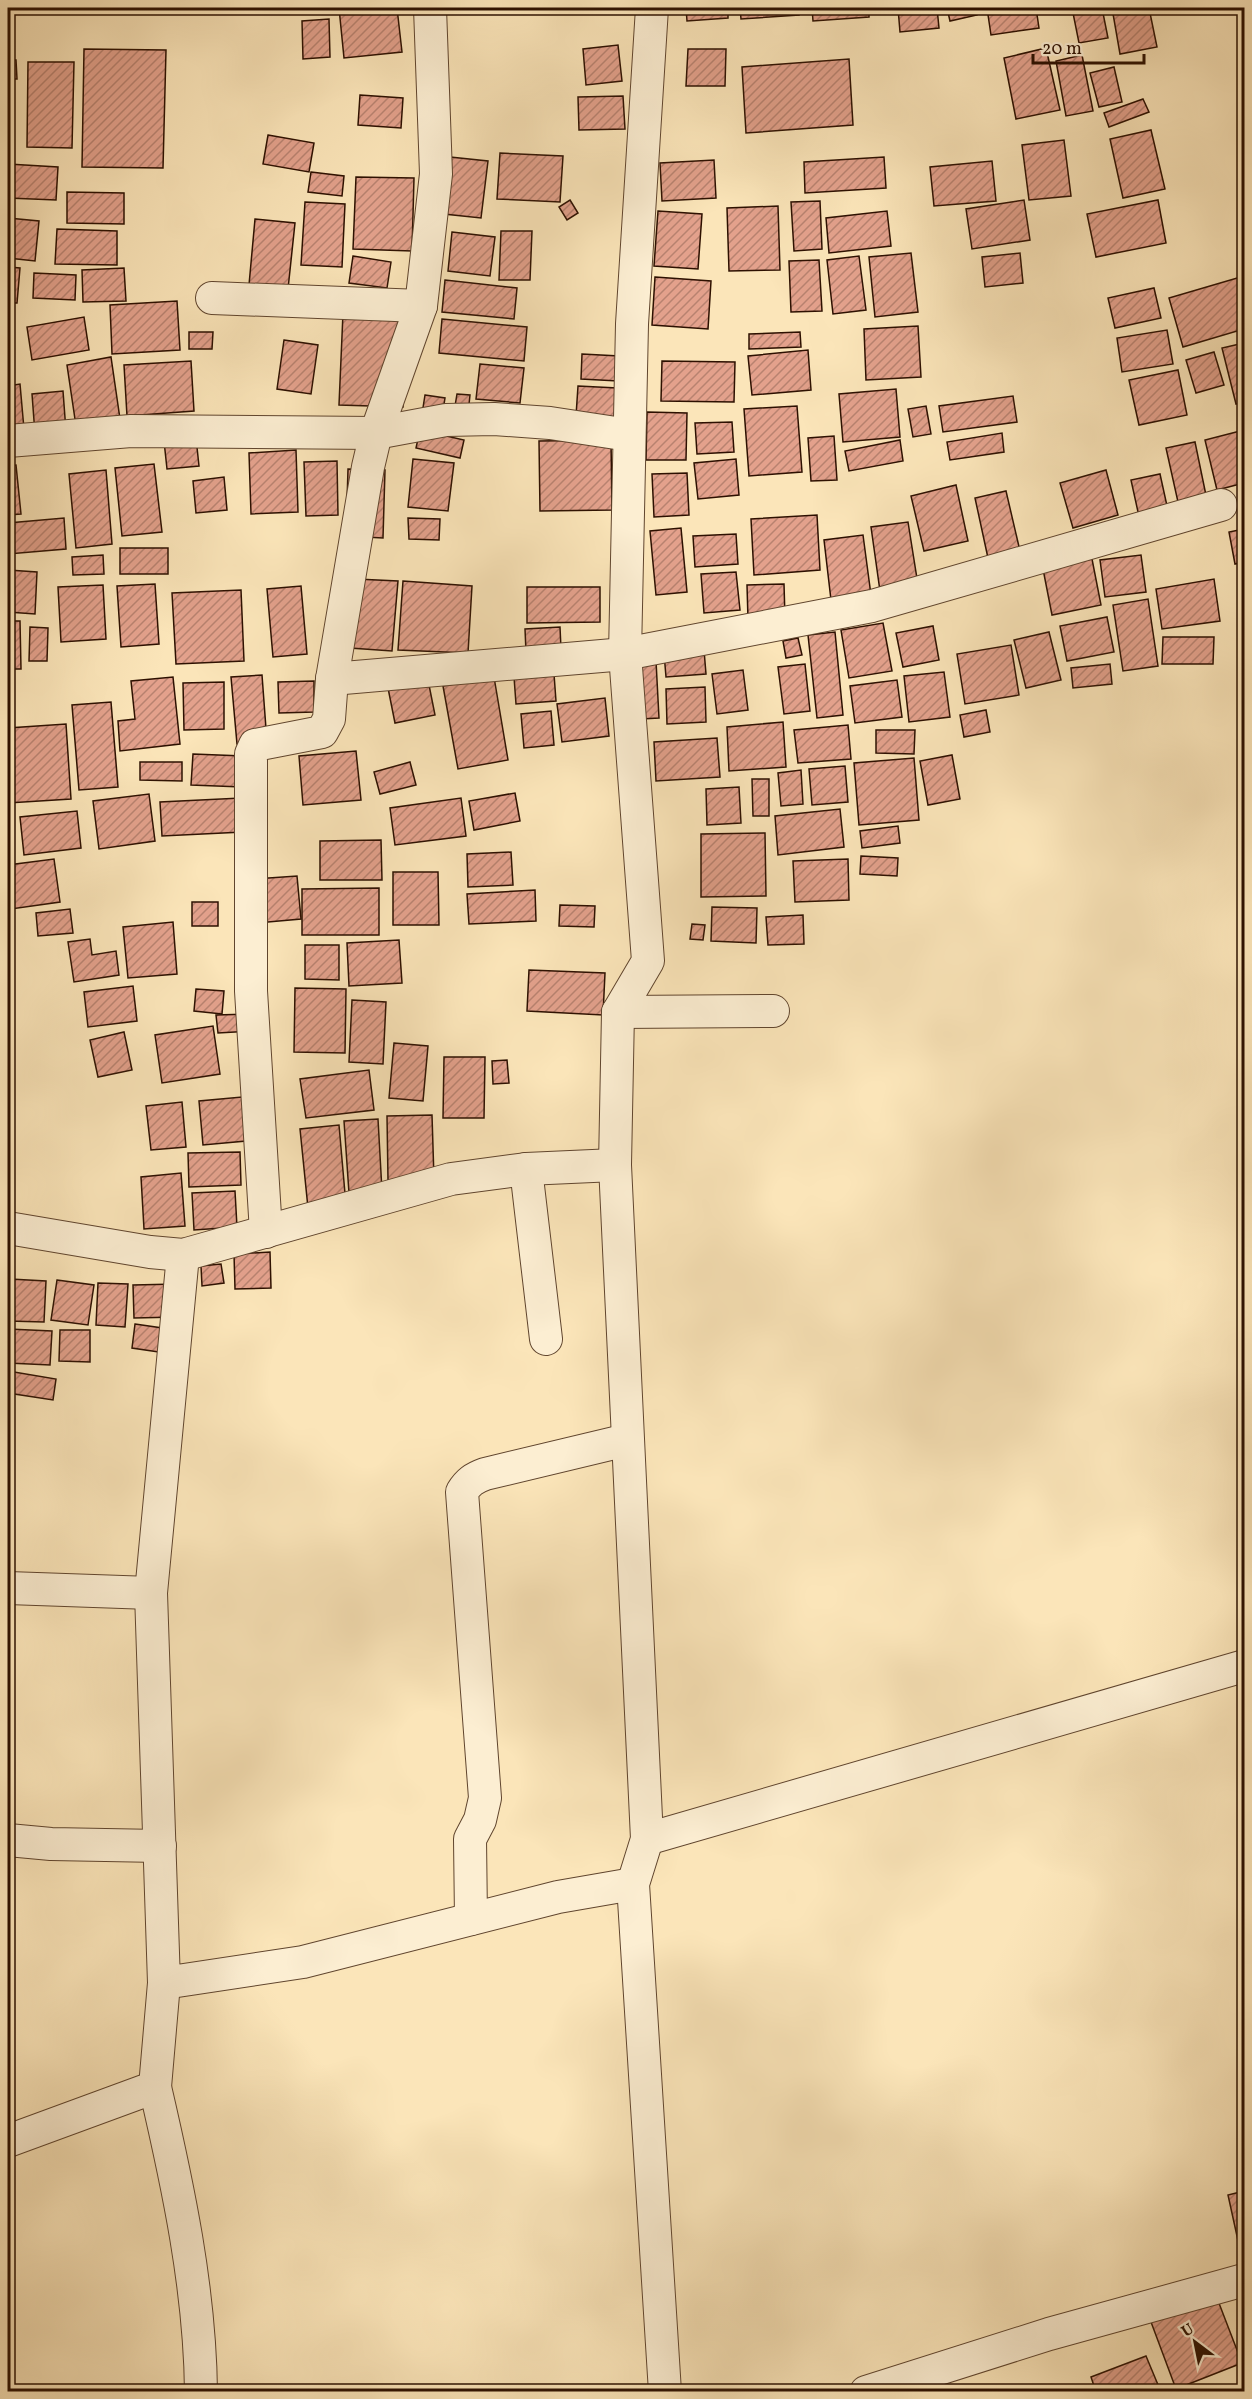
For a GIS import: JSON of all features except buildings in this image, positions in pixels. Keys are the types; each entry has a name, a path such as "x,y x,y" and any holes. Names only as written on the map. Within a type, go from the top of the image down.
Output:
{"street":[{"path":"266,1232 251,991 251,754 255,746 322,732 329,720 332,679 357,525 376,433 421,306 436,174 430,8"},
{"path":"652,8 632,324 625,654 648,961 618,1012 615,1165 647,1839 633,1884 665,2391"},
{"path":"212,298 421,306"},
{"path":"8,441 131,431 376,433 446,420 494,419 550,423 629,435"},
{"path":"332,679 625,654 872,606 1221,505"},
{"path":"618,1012 773,1011"},
{"path":"8,1228 150,1252 183,1254 451,1179 526,1169 615,1165"},
{"path":"526,1169 546,1339"},
{"path":"183,1254 152,1593 164,1983 155,2087 180,2195 193,2291 201,2391"},
{"path":"471,1919 470,1839 480,1820 485,1798 462,1492 466,1484 485,1474 627,1440"},
{"path":"8,1588 152,1593"},
{"path":"647,1839 1245,1666"},
{"path":"8,1840 51,1844 160,1846"},
{"path":"164,1983 303,1962 558,1898 633,1884"},
{"path":"8,2141 155,2087"},
{"path":"866,2391 1048,2334 1245,2280"}]}
